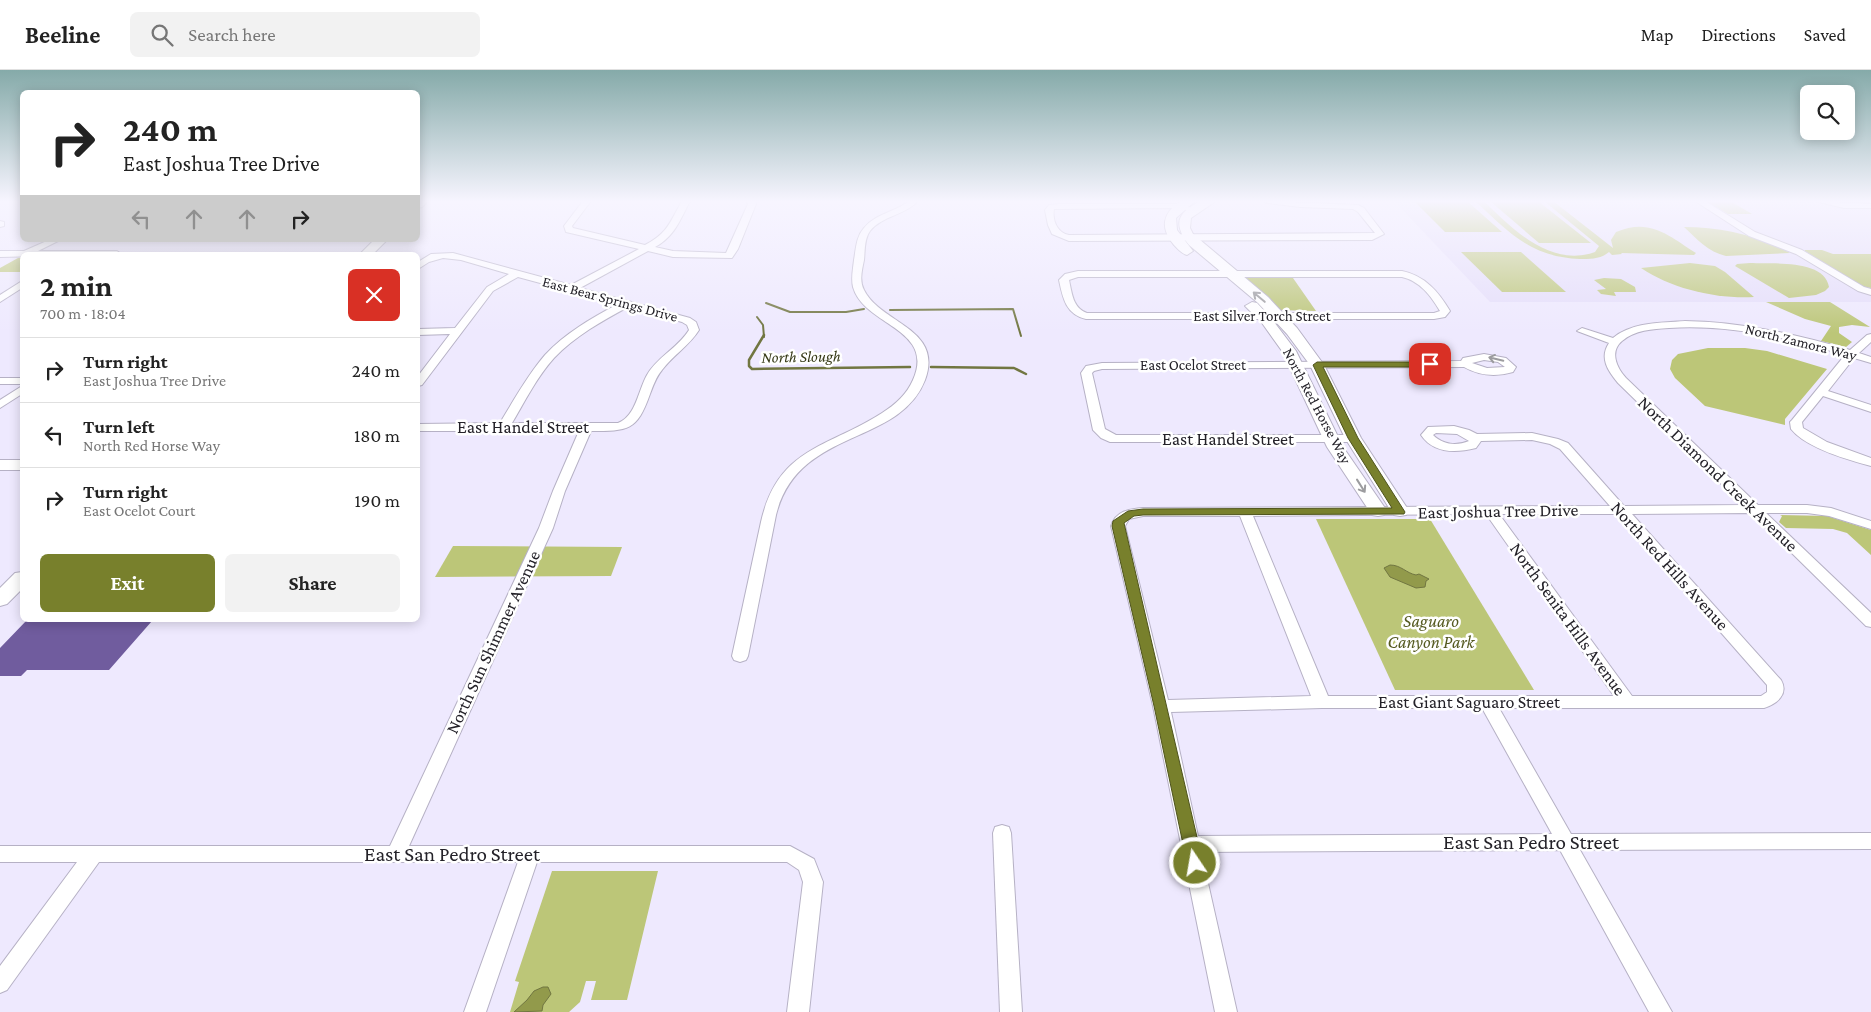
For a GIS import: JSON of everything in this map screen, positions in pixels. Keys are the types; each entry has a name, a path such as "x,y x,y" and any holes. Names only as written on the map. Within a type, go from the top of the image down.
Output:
{"street":[{"path":"29,252 45,245"},
{"path":"41,252 54,245"},
{"path":"632,245 683,256 729,256 736,245"},
{"path":"573,288 651,245"},
{"path":"740,656 770,514 780,486 794,468 812,453 877,420 897,407 913,390 918,380 923,361 913,338 906,330 868,302 859,292 857,285 862,245"},
{"name":"North Red Horse Way","path":"1185,245 1187,251 1263,316 1298,365 1331,439 1378,512"},
{"name":"North Red Horse Way","path":"1192,245 1232,274 1280,316 1317,365 1353,438 1400,512"},
{"path":"1782,245 1861,289 1871,292"},
{"path":"0,254 20,254"},
{"name":"East Bear Springs Drive","path":"420,264 437,256 460,256 517,274 686,320 693,327 693,333 655,371 634,417 628,425"},
{"path":"420,380 490,289 517,274"},
{"name":"East Silver Torch Street","path":"1216,274 1078,274 1068,276 1064,280 1071,309 1079,315 1096,317 1434,316 1444,313 1444,308 1421,281 1410,275 1232,274"},
{"path":"1216,274 1232,274"},
{"path":"0,299 20,285"},
{"path":"504,427 542,366 565,342 588,325 628,303"},
{"name":"North Zamora Way","path":"1615,342 1622,335 1642,328 1674,324 1728,325 1785,335 1871,360"},
{"path":"420,332 458,331"},
{"path":"1582,331 1615,342"},
{"path":"1871,337 1852,354 1796,422 1797,429 1806,437 1822,445 1871,462"},
{"name":"North Diamond Creek Avenue","path":"1615,342 1610,349 1615,374 1871,622"},
{"path":"1298,365 1466,364"},
{"path":"420,365 431,365"},
{"name":"East Ocelot Street","path":"1088,370 1102,366 1298,365"},
{"name":"East Handel Street","path":"1088,370 1086,376 1099,430 1105,436 1119,439 1353,438"},
{"path":"0,381 20,381"},
{"path":"0,405 20,390"},
{"path":"1821,392 1871,409"},
{"name":"East Handel Street","path":"420,427 619,427 628,425"},
{"name":"North Sun Shimmer Avenue","path":"396,854 546,528 559,491 587,427"},
{"name":"North Red Hills Avenue","path":"1474,438 1536,438 1557,442 1564,446 1775,684 1775,695"},
{"path":"0,465 20,465"},
{"path":"0,475 20,475"},
{"name":"East Joshua Tree Drive","path":"1161,706 1118,526 1123,516 1132,513 1619,509 1818,510 1843,515 1871,525"},
{"path":"1245,511 1322,702"},
{"name":"North Senita Hills Avenue","path":"1490,511 1628,703"},
{"path":"0,599 20,580"},
{"name":"East Giant Saguaro Street","path":"1161,706 1322,702 1764,702 1775,695"},
{"path":"1487,702 1567,842 1660,1012"},
{"path":"1161,706 1226,1012"},
{"path":"1002,832 1011,1012"},
{"name":"East San Pedro Street","path":"1191,844 1871,841"},
{"name":"East San Pedro Street","path":"0,854 790,854 806,865 813,882 798,1012"},
{"path":"0,983 94,854"},
{"path":"475,1012 530,854"}],"shaded area":[{"path":"1436,245 1871,245 1871,302 1490,302"},
{"path":"1390,565 1429,579 1426,581 1425,587 1416,588 1390,577 1384,568"},
{"path":"548,987 551,994 543,1005 542,1011 514,1012 534,991"}],"green space":[{"path":"1529,245 1538,245 1563,255 1579,256 1595,252 1599,246 1598,245 1609,245 1613,248 1612,245 1683,245 1696,253 1694,255 1621,253 1612,255 1609,252 1591,259 1580,259 1563,257"},
{"path":"1704,245 1774,245 1790,253 1726,256"},
{"path":"1805,250 1822,250 1833,254 1871,254 1871,288 1863,287"},
{"path":"1461,252 1521,252 1566,292 1502,292"},
{"path":"20,258 20,272 0,272 0,268"},
{"path":"1690,263 1715,266 1725,272 1754,297 1725,296 1695,291 1666,282 1641,268"},
{"path":"1750,263 1808,267 1825,278 1829,287 1816,295 1789,298 1735,266 1737,264"},
{"path":"1247,278 1293,278 1316,311 1277,310"},
{"path":"1604,278 1621,279 1635,287 1636,292 1614,292 1616,296 1601,294 1597,290 1606,289 1594,280"},
{"path":"1766,302 1830,302 1870,327 1852,325 1839,327 1839,333 1852,342 1846,347 1821,341 1831,326 1805,319"},
{"path":"1708,348 1745,348 1767,351 1827,369 1785,419 1785,425 1705,406 1675,378 1670,369 1672,360 1678,354"},
{"path":"1780,515 1827,516 1871,530 1871,555 1847,533 1833,529 1786,528 1779,522 1782,516"},
{"name":"Saguaro Canyon Park","path":"1316,519 1430,519 1534,690 1395,690"},
{"path":"453,546 622,547 611,576 435,577"},
{"path":"552,871 658,871 627,1000 591,1000 596,981 586,981 580,1002 569,1012 510,1012 519,982 515,981"}],"building":[{"path":"25,622 151,622 109,670 27,670 21,676 0,676 0,648"}],"waterway":[{"name":"North Slough","path":"766,303 790,312 846,312 864,309"},
{"name":"North Slough","path":"890,310 1013,309 1021,336"},
{"name":"North Slough","path":"757,317 763,325 764,335"},
{"name":"North Slough","path":"764,335 749,360 749,366 752,369 910,367"},
{"name":"North Slough","path":"931,367 1014,368 1026,374"}],"route":[{"path":"1195,863 1161,706 1118,526 1119,521 1123,516 1143,512 1400,512 1353,438 1317,365 1430,364"}]}
